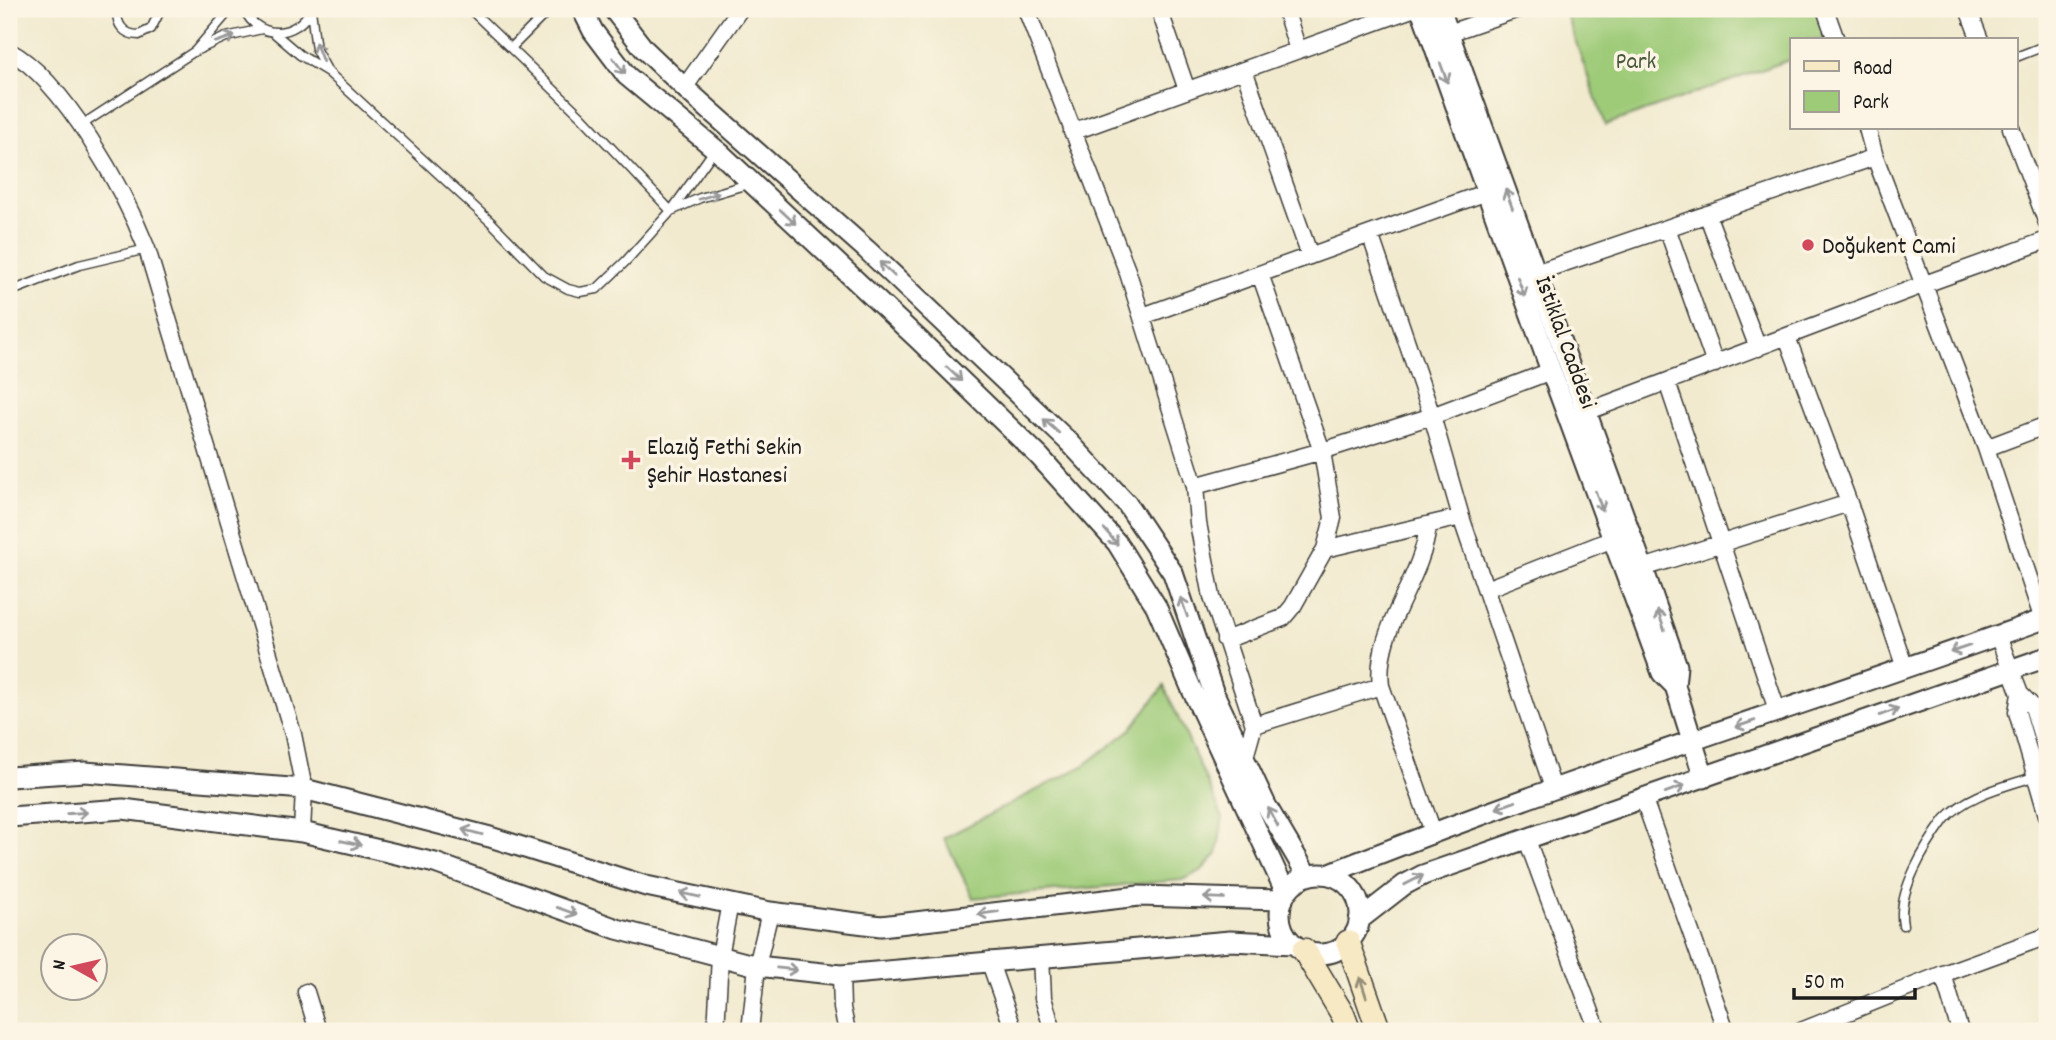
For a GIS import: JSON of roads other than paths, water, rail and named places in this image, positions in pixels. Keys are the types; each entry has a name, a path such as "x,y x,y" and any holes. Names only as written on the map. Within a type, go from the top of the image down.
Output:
{"main road":[{"path":"1349,942 1378,1031"},
{"path":"1299,947 1343,1015 1349,1031"}],"street":[{"path":"582,9 593,31 627,76 715,149 919,340 1038,456 1117,543 1156,606 1284,897"},
{"path":"613,9 644,49 684,88 867,250 1070,443 1127,504 1173,573 1213,691 1266,805 1307,875"},
{"path":"684,88 740,9"},
{"path":"1158,9 1187,90"},
{"path":"1285,9 1298,50"},
{"path":"1073,132 1412,9"},
{"name":"İstiklal Caddesi","path":"1422,9 1551,371 1577,416 1643,568 1677,666 1675,686 1704,778"},
{"name":"İstiklal Caddesi","path":"1440,9 1535,273 1614,540 1662,673 1675,686"},
{"path":"1449,33 1518,9"},
{"path":"1825,9 1835,38"},
{"path":"1968,9 1979,38"},
{"path":"1029,10 1143,316 1195,486 1204,561 1225,640 1254,725 1245,757"},
{"path":"9,51 32,67 80,126 118,188 147,249 293,734 304,789 302,832"},
{"path":"1244,69 1310,256"},
{"path":"1299,947 1286,935 1280,912 1284,897 1297,881 1307,875 1328,874 1553,788 1778,713 2045,619 1986,447 1875,157 1868,130"},
{"path":"2012,130 2047,223"},
{"path":"1535,273 1875,157"},
{"path":"1143,316 1487,192"},
{"path":"1707,214 1758,348"},
{"path":"1667,228 1715,364"},
{"path":"1370,234 1432,416 1461,517 1553,788"},
{"path":"1577,416 2047,240"},
{"path":"1225,640 1283,618 1288,613 1325,549 1333,518 1322,451 1260,274"},
{"path":"1787,337 1849,503 1905,668"},
{"path":"1195,486 1322,451 1432,416 1551,371"},
{"path":"1667,382 1778,713"},
{"path":"1986,447 2047,425"},
{"path":"1643,568 1849,503"},
{"path":"1325,549 1461,517"},
{"path":"1428,526 1424,545 1383,644 1380,659 1381,687 1433,832"},
{"path":"1486,589 1614,540"},
{"path":"1998,636 2020,694 2032,707 2047,753"},
{"path":"1359,920 1404,885 1423,875 2047,657"},
{"path":"1254,725 1381,687"},
{"path":"2020,694 2017,712 2047,814"},
{"path":"9,777 85,772 304,789 490,837 646,886 770,912 881,926 1139,896 1284,897"},
{"path":"1644,800 1726,1031"},
{"path":"9,817 122,810 302,832 435,863 617,929 757,966 841,975 1230,941 1299,947 1315,953 1327,953 1349,942 1356,932 1360,908 1349,886 1328,874"},
{"path":"1527,840 1598,1031"},
{"path":"716,1031 720,956 730,903"},
{"path":"750,1031 757,966 770,912"},
{"path":"1808,1030 1943,974 2047,936"},
{"path":"1041,956 1043,998 1054,1031"},
{"path":"989,960 1014,1031"},
{"path":"1943,974 1960,1031"},
{"path":"841,975 842,1008 847,1031"},
{"path":"306,992 318,1031"}],"lane":[{"path":"118,9 116,16 121,28 126,33 139,35 151,29 161,9"},
{"path":"195,51 231,9"},
{"path":"244,9 252,22 273,32 296,28 305,20 311,9"},
{"path":"311,9 316,50 328,72"},
{"path":"470,9 581,116 671,211"},
{"path":"511,48 550,9"},
{"path":"80,126 195,51 226,37 262,29"},
{"path":"273,32 300,55 328,72 493,224 544,276 568,289 580,292 597,289 671,211 715,149"},
{"path":"2018,56 2047,45"},
{"path":"671,211 700,198 752,183"},
{"path":"9,292 79,265 147,249"},
{"path":"1903,925 1901,911 1904,890 1952,811 1972,798 2036,776"}],"place":[{"name":"Doğukent Cami","path":"1808,245"},
{"name":"Elazığ Fethi Sekin Şehir Hastanesi","path":"631,460"}],"park label":[{"name":"Park","path":"1636,60"}]}
